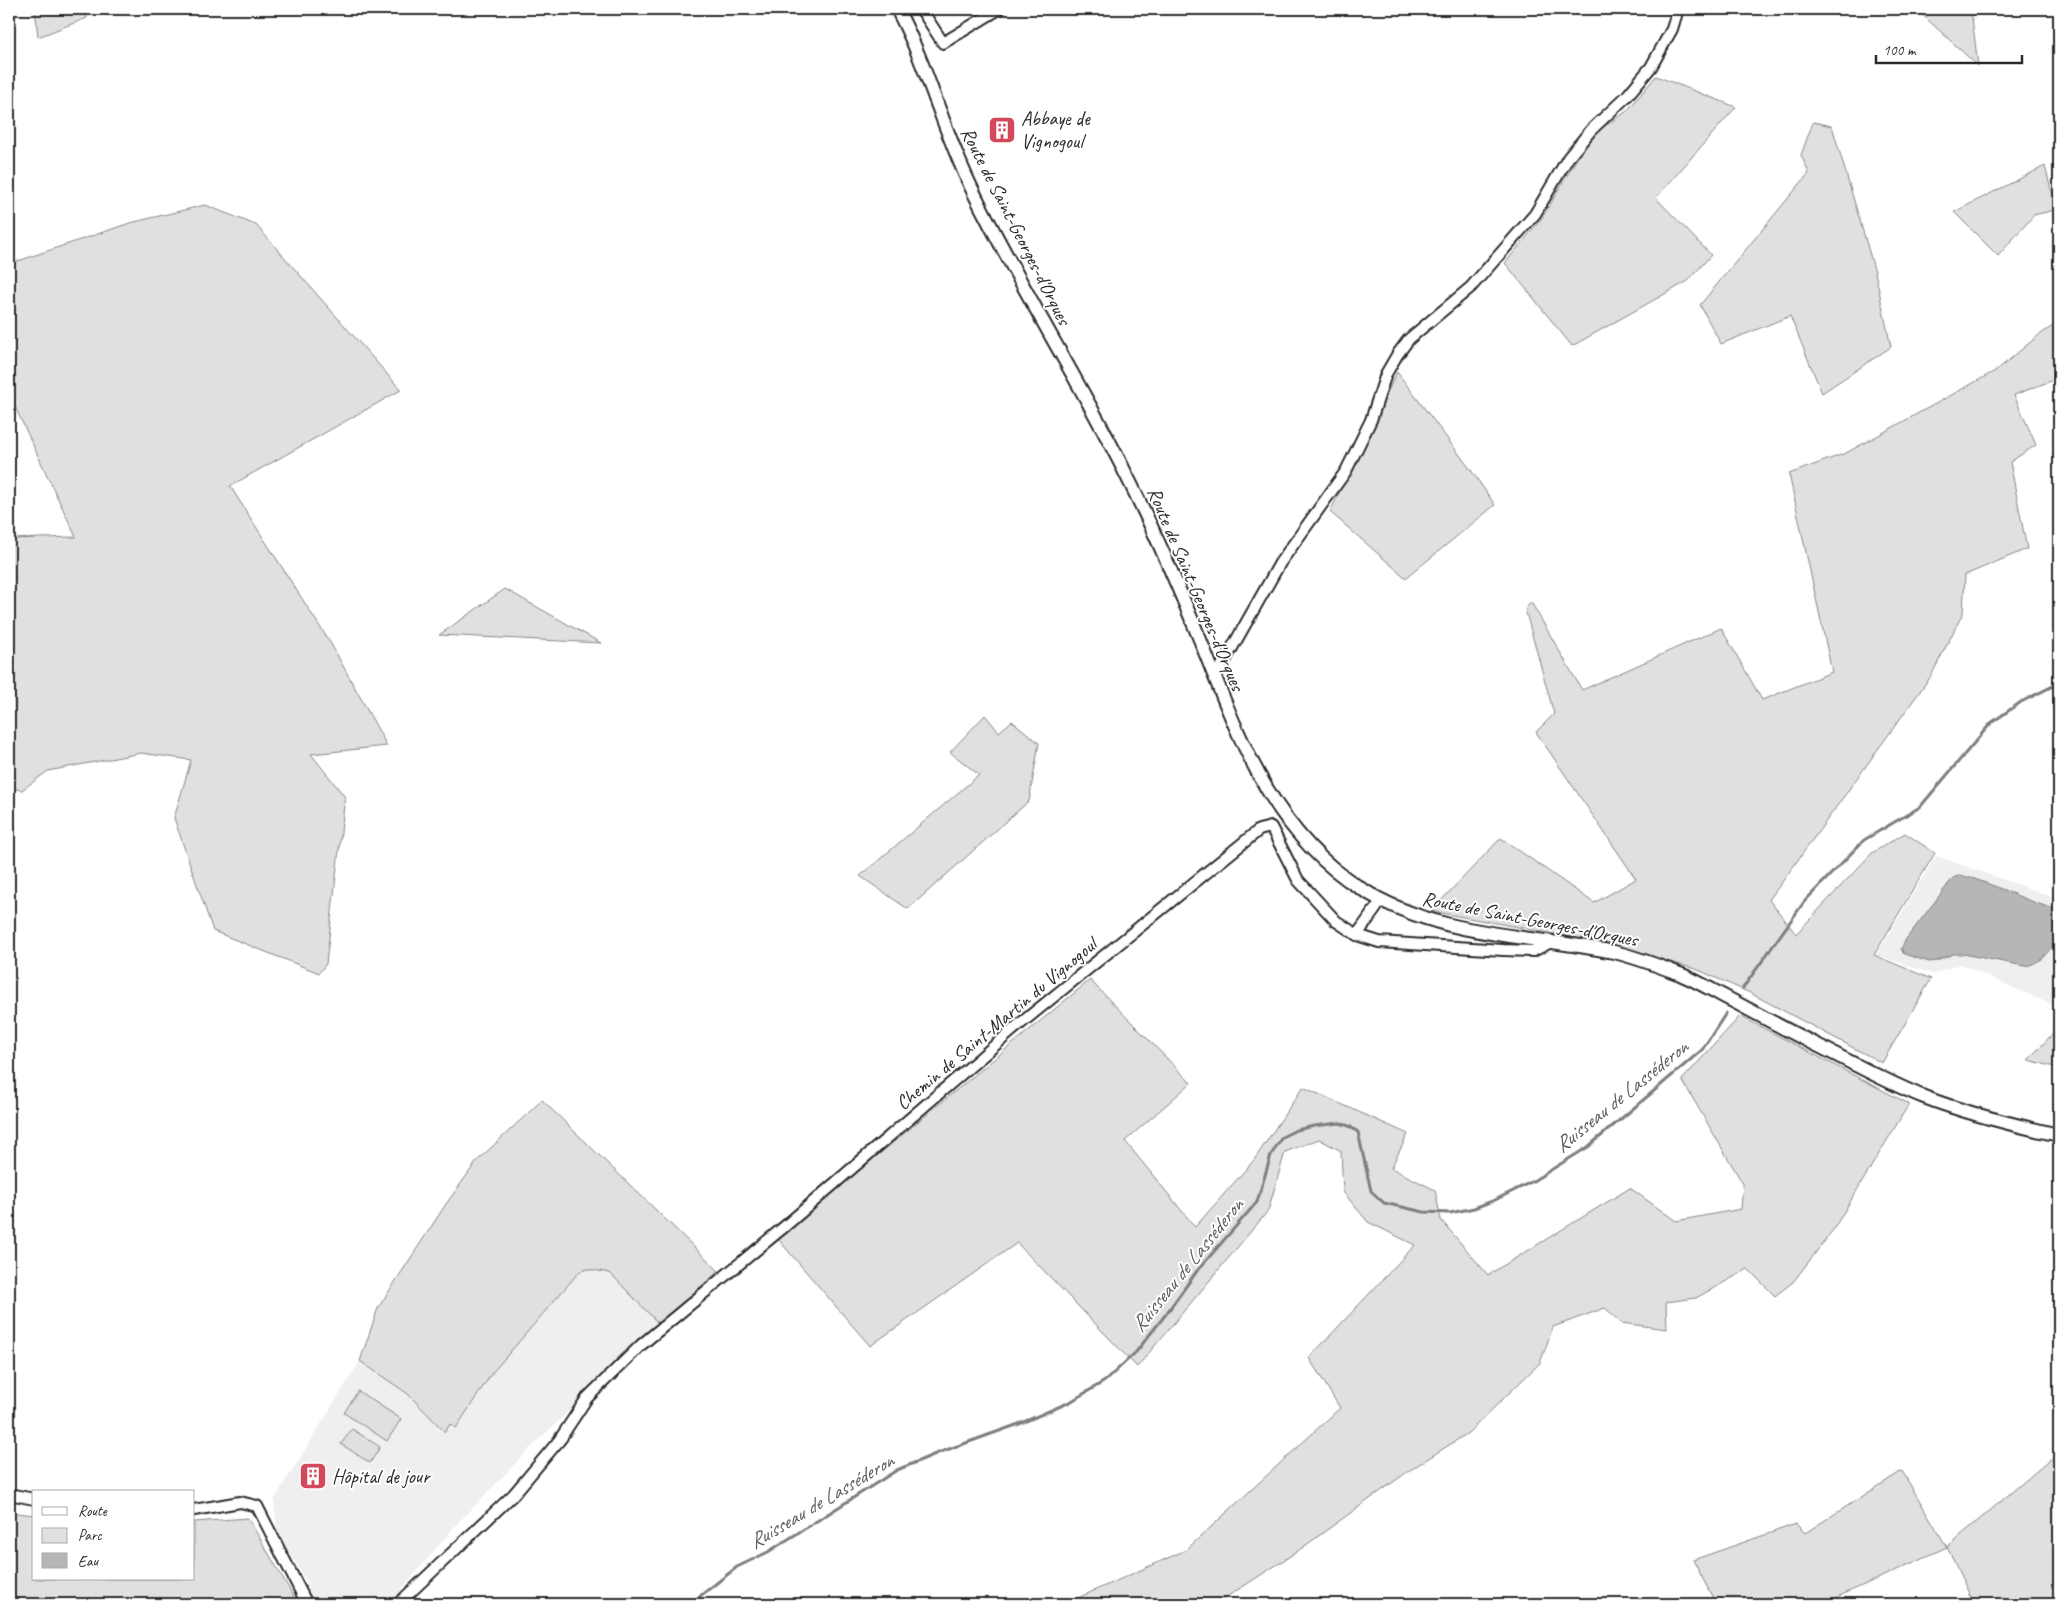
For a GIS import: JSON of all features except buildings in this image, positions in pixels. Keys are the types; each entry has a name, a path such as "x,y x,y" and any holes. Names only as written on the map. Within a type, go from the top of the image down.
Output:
{"street":[{"name":"Route de Saint-Georges-d'Orques","path":"897,9 914,40 949,139 974,194 1105,432 1141,505 1190,614 1242,743 1258,776 1294,830 1332,868 1356,886 1405,913 1458,928 1620,953 1687,977 1812,1043 1921,1096 1988,1119 2059,1135"},
{"path":"921,9 943,43 999,9"},
{"path":"1215,678 1280,563 1346,471 1371,420 1386,374 1397,355 1409,340 1471,287 1535,214 1568,158 1591,130 1627,96 1651,67 1672,29 1678,9"},
{"name":"Chemin de Saint-Martin du Vignogoul","path":"398,1604 513,1495 558,1442 587,1398 641,1345 784,1227 1015,1028 1259,830 1271,827 1298,880 1336,921 1357,935 1379,942 1503,950 1533,951 1551,942"},
{"path":"1357,935 1381,901"},
{"path":"9,1494 32,1499"},
{"path":"195,1510 240,1502 258,1506 307,1604"}],"shaded area":[{"path":"1936,856 2059,899 2059,1008 1960,964 1933,974 1876,955"},
{"path":"586,1269 610,1273 658,1323 648,1336 532,1446 456,1525 389,1604 313,1604 305,1579 277,1531 274,1500 360,1361 408,1394 445,1431 450,1424 456,1428 492,1373 579,1272"}],"green space":[{"path":"35,9 86,9 87,18 38,37"},
{"path":"1916,9 1971,9 1978,66"},
{"path":"1656,76 1736,107 1656,198 1711,255 1688,281 1572,346 1505,263 1542,218 1582,150 1599,130 1627,111"},
{"path":"1813,122 1832,126 1875,272 1891,347 1822,393 1790,316 1721,344 1700,305 1809,173 1801,155"},
{"path":"2045,166 2051,190 2059,202 2059,209 2034,215 1998,256 1954,212"},
{"path":"205,205 256,225 401,390 230,486 331,644 387,746 311,754 345,797 326,964 319,973 213,931 174,818 191,760 141,753 48,771 22,790 9,788 9,539 76,537 9,394 9,264 130,223"},
{"path":"2059,322 2059,378 2014,395 2036,445 2010,462 2027,549 1965,575 1963,613 1931,676 1769,900 1796,934 1872,853 1905,833 1935,853 1874,955 1931,979 1882,1063 1750,993 1696,969 1598,942 1431,911 1501,838 1594,903 1636,879 1536,732 1554,714 1525,609 1531,602 1582,690 1721,628 1762,700 1832,672 1789,474 1846,453 1997,370 2039,335"},
{"path":"1397,372 1495,505 1406,578 1330,512"},
{"path":"505,589 601,643 439,635"},
{"path":"985,715 999,732 1012,721 1039,743 1029,801 908,909 860,876 979,775 950,752"},
{"path":"1090,980 1191,1083 1125,1141 1195,1227 1254,1160 1303,1087 1408,1134 1391,1168 1435,1190 1441,1220 1488,1275 1630,1188 1676,1221 1741,1209 1743,1184 1682,1080 1740,1016 1909,1104 1833,1230 1793,1282 1775,1296 1748,1269 1696,1298 1666,1302 1667,1329 1621,1323 1605,1308 1553,1327 1540,1363 1468,1433 1410,1470 1295,1553 1222,1600 1212,1604 1064,1604 1186,1550 1340,1408 1309,1358 1415,1245 1368,1222 1343,1192 1341,1151 1319,1139 1285,1152 1268,1211 1137,1367 1017,1243 870,1346 777,1238"},
{"path":"2059,1027 2059,1068 2028,1060"},
{"path":"542,1100 719,1271 658,1323 610,1273 587,1269 579,1272 492,1373 456,1428 450,1424 445,1432 408,1394 360,1361 378,1308 446,1204 478,1160"},
{"path":"358,1391 401,1419 387,1441 344,1413"},
{"path":"352,1429 380,1447 370,1463 341,1444"},
{"path":"2059,1452 2059,1604 1974,1604 1947,1547"},
{"path":"1902,1471 1947,1547 1822,1604 1716,1604 1693,1560 1796,1524 1805,1533"},
{"path":"9,1512 32,1515 32,1580 195,1580 195,1522 248,1518 298,1604 9,1604"}],"water":[{"path":"1960,875 1973,878 2046,907 2059,910 2058,933 2048,952 2037,962 2024,966 1963,954 1953,954 1937,961 1929,962 1904,954 1901,949 1906,939 1953,878"}],"waterway":[{"name":"Ruisseau de Lasséderon","path":"1743,988 1804,902 1864,840 1920,807 1991,723 2021,702 2059,683"},
{"name":"Ruisseau de Lasséderon","path":"690,1604 737,1567 768,1552 897,1470 1019,1424 1070,1402 1105,1381 1136,1352 1197,1271 1257,1202 1271,1155 1282,1137 1296,1130 1314,1126 1340,1123 1349,1126 1358,1132 1371,1191 1384,1203 1424,1212 1450,1213 1474,1208 1533,1181 1588,1147 1702,1050 1726,1013"}],"place":[{"name":"Abbaye de Vignogoul","path":"1002,130"},
{"name":"Hôpital de jour","path":"313,1476"}]}
